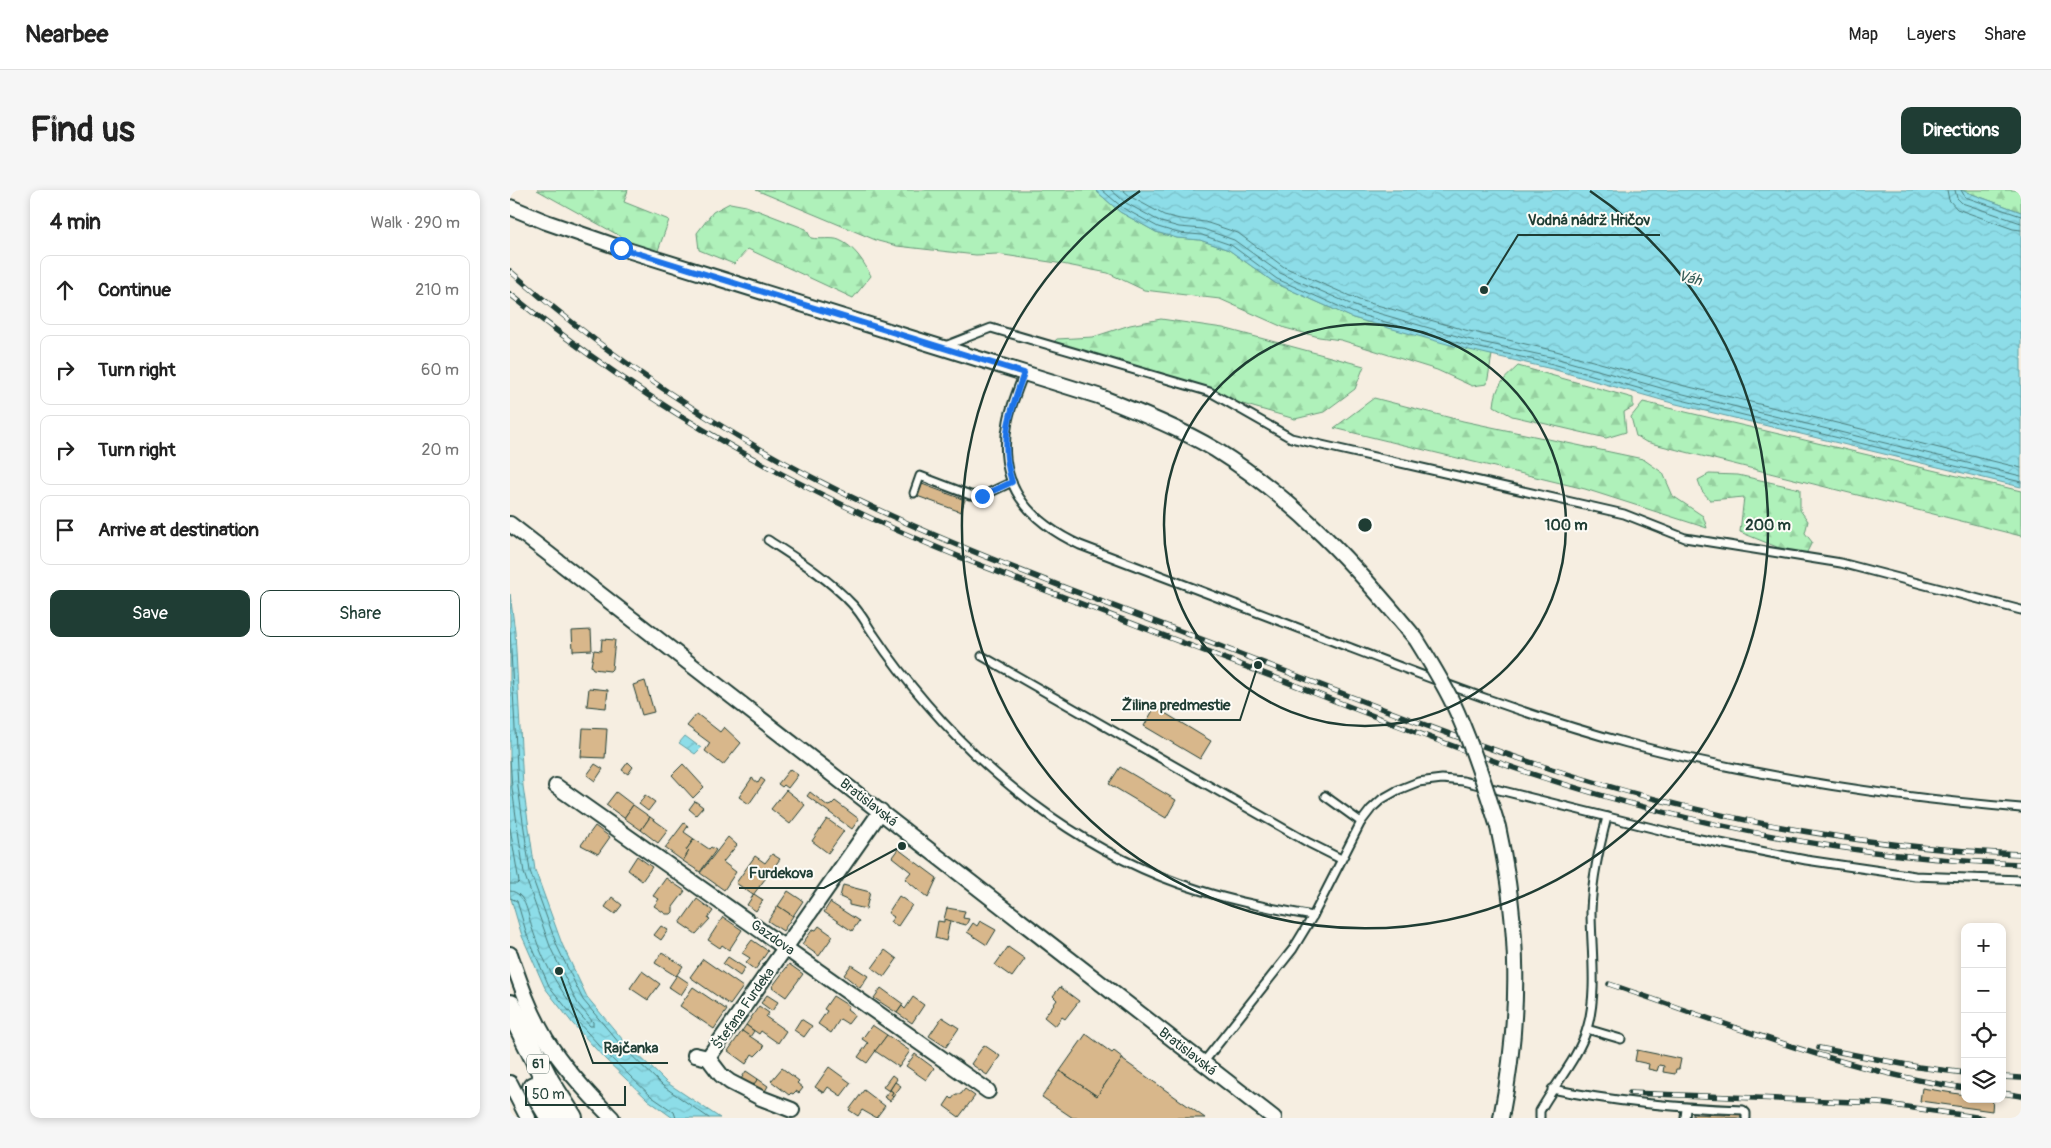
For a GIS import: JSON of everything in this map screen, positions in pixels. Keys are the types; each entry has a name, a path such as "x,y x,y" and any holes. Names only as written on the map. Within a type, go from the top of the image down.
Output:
{"main road":[{"name":"61","path":"510,1006 548,1082 571,1118"},
{"name":"61","path":"510,1043 552,1118"}],"street":[{"path":"510,207 546,222 621,248 1098,396 1141,413 1215,450 1250,473 1320,530 1376,590 1416,639 1457,711 1484,779 1498,827 1512,903 1517,980 1512,1050 1501,1118"},
{"name":"Bratislavská","path":"511,524 1274,1118"},
{"name":"Gazdova","path":"556,786 786,946 988,1091"},
{"name":"Štefana Furdeka","path":"792,1110 761,1098 730,1082 702,1057 786,946 881,812"},
{"path":"510,954 525,996 546,1039 562,1062 612,1118"},
{"path":"512,1091 528,1118"}],"lane":[{"path":"943,347 991,328 1210,392 1292,438 1624,514 1685,538 1841,564 2021,610"},
{"path":"1024,373 1009,418 1006,434 1007,463 1012,482 1023,502 1037,519 1048,528 1080,545 1449,686 1529,713 1627,742 1780,777 1884,794 2021,808"},
{"path":"914,493 920,476 970,495 982,496 1012,482"},
{"path":"768,540 814,571 853,604 890,657 927,704 966,747 1032,803 1090,842 1149,872 1198,890 1243,903 1313,916"},
{"path":"982,656 1309,843 1341,859"},
{"path":"1203,1063 1293,949 1313,916 1361,822 1382,799 1418,782 1442,779 1462,781 1743,849 1806,860 1915,876 2021,880"},
{"path":"1325,796 1361,822"},
{"path":"1540,1118 1540,1111 1575,1055 1587,1029 1592,990 1591,910 1594,873 1607,817"},
{"path":"1587,1029 1621,1039"},
{"path":"1552,1089 1580,1095 1686,1109 1744,1110 1746,1118"},
{"path":"1685,1118 1686,1109"}],"green space":[{"path":"537,190 628,190 624,202 669,220 656,256"},
{"path":"756,190 1095,190 1120,212 1156,232 1177,238 1200,240 1229,250 1275,283 1353,318 1492,355 1487,384 1472,386 1437,370 1341,340 1319,337 1285,328 1220,299 1144,290 1108,273 1057,263 997,254 976,255 897,246 878,241"},
{"path":"1961,190 2021,190 2021,212"},
{"path":"730,203 746,206 806,229 811,238 836,239 844,243 858,255 871,276 853,298 748,249 734,264 699,250 697,233 713,212"},
{"path":"1161,319 1223,328 1364,366 1355,389 1324,412 1295,419 1047,348 1057,339 1093,337 1130,325"},
{"path":"1518,366 1633,398 1633,407 1624,412 1626,432 1606,438 1512,416 1494,406 1496,393 1501,383"},
{"path":"1374,398 1463,421 1643,459 1663,473 1673,496 1703,516 1707,528 1585,489 1334,428"},
{"path":"1643,402 2021,491 2021,536 1646,442 1636,436 1631,417"},
{"path":"1709,474 1738,475 1800,489 1800,510 1808,521 1805,533 1812,542 1804,558 1740,532 1744,497 1710,500 1702,491 1698,480"}],"water":[{"name":"Váh","path":"1095,190 1961,190 2021,212 2021,487 1672,403 1552,369 1465,349 1353,318 1275,283 1229,250 1200,240 1177,238 1156,232 1120,212"},
{"path":"510,594 515,632 523,786 535,870 562,944 587,997 623,1040 666,1082 720,1118 673,1118 648,1100 605,1059 573,1024 545,988 522,936 510,895"},
{"path":"685,736 701,748 695,754 679,743"}],"building":[{"path":"922,484 965,500 961,512 917,496"},
{"path":"591,630 592,650 573,651 572,631"},
{"path":"602,639 615,640 612,669 610,671 593,669 591,666 594,650 601,651"},
{"path":"645,681 654,712 642,715 633,685"},
{"path":"589,688 608,690 606,708 587,706"},
{"path":"1155,707 1211,741 1200,759 1144,726"},
{"path":"697,714 720,732 724,727 741,743 723,765 705,751 710,743 687,726"},
{"path":"583,728 607,729 605,758 581,757"},
{"path":"628,762 633,767 628,774 622,770"},
{"path":"595,764 603,769 595,781 587,775"},
{"path":"683,764 704,787 693,798 672,775"},
{"path":"1120,767 1176,800 1166,818 1109,784"},
{"path":"790,769 798,775 788,788 784,785 782,787 778,784"},
{"path":"752,778 758,783 761,778 765,781 749,804 739,797"},
{"path":"786,790 805,805 790,824 771,809"},
{"path":"616,792 633,805 624,818 606,805"},
{"path":"810,792 828,806 835,801 859,819 852,829 807,796"},
{"path":"645,795 655,802 648,811 639,804"},
{"path":"695,801 703,807 696,815 689,809"},
{"path":"633,805 650,817 641,830 624,818"},
{"path":"650,817 668,830 658,843 641,830"},
{"path":"827,819 844,831 828,853 812,841"},
{"path":"684,823 688,826 684,832 694,839 686,850 689,851 683,861 665,848"},
{"path":"595,826 610,837 598,854 581,845"},
{"path":"728,837 737,845 723,862 736,872 724,890 700,873"},
{"path":"694,839 709,849 711,847 716,850 700,872 683,861 689,851 686,850"},
{"path":"898,849 937,878 928,898 905,879 911,872 892,857"},
{"path":"772,854 780,859 753,895 736,883 755,856 765,863"},
{"path":"637,856 652,867 642,881 628,870"},
{"path":"666,878 685,891 673,907 671,914 666,914 654,906 659,899 653,896"},
{"path":"843,885 870,892 866,909 849,905 849,901 840,897"},
{"path":"788,891 803,901 793,916 778,906"},
{"path":"754,894 763,900 756,911 747,905"},
{"path":"899,896 912,905 898,926 890,922 894,917 888,913"},
{"path":"612,897 622,905 615,914 605,907"},
{"path":"697,899 713,911 708,918 710,919 696,934 680,923"},
{"path":"831,901 831,903 859,921 852,931 824,912"},
{"path":"778,906 793,916 783,931 768,921"},
{"path":"947,908 965,911 963,918 969,919 966,925 944,919"},
{"path":"723,917 742,930 729,950 722,945 720,948 708,940"},
{"path":"944,919 950,921 946,941 935,938 938,921 944,922"},
{"path":"980,921 996,930 987,945 967,932 973,923 977,926"},
{"path":"661,926 668,930 661,940 654,935"},
{"path":"819,926 833,936 819,956 802,944 813,929 816,930"},
{"path":"752,940 768,951 755,970 746,963 750,958 742,953"},
{"path":"1008,947 1025,959 1012,977 995,965"},
{"path":"885,950 897,959 884,977 872,968"},
{"path":"662,952 683,966 676,976 655,963"},
{"path":"728,957 745,968 740,976 723,964"},
{"path":"703,959 743,987 730,1005 690,977"},
{"path":"789,964 803,974 786,997 772,987"},
{"path":"851,965 868,976 860,988 844,975"},
{"path":"642,971 660,984 648,1000 630,988"},
{"path":"677,975 689,983 681,995 669,987"},
{"path":"693,987 727,1010 714,1029 680,1006"},
{"path":"1060,987 1079,1001 1065,1019 1062,1017 1055,1026 1044,1017 1057,1000 1053,996"},
{"path":"881,988 903,1004 897,1013 874,998"},
{"path":"767,995 778,1002 772,1011 761,1003"},
{"path":"833,996 849,1006 847,1009 855,1015 848,1024 840,1019 831,1033 818,1024 827,1011 824,1009"},
{"path":"913,997 924,1005 912,1023 897,1013 902,1006 905,1009"},
{"path":"759,1006 769,1013 766,1017 786,1031 778,1043 761,1031 759,1034 746,1025"},
{"path":"942,1017 959,1028 946,1047 929,1036"},
{"path":"801,1019 812,1026 804,1037 794,1030"},
{"path":"746,1025 754,1031 750,1037 742,1031"},
{"path":"872,1025 887,1035 867,1063 858,1057 868,1043 862,1039"},
{"path":"742,1031 764,1047 755,1056 752,1054 746,1064 728,1051"},
{"path":"1086,1034 1112,1053 1114,1051 1123,1058 1097,1096 1060,1071"},
{"path":"887,1035 910,1051 899,1067 875,1051"},
{"path":"984,1045 1000,1056 987,1075 971,1064"},
{"path":"1637,1050 1681,1059 1679,1069 1676,1069 1675,1074 1663,1072 1664,1066 1659,1065 1657,1071 1648,1069 1649,1064 1635,1061"},
{"path":"915,1054 934,1068 926,1080 906,1066"},
{"path":"1123,1058 1123,1060 1205,1118 1073,1118 1042,1097 1060,1071 1097,1096"},
{"path":"829,1067 851,1083 841,1096 828,1087 824,1093 815,1087"},
{"path":"782,1068 799,1081 797,1083 803,1088 799,1093 796,1091 789,1095 771,1081"},
{"path":"746,1071 758,1079 752,1087 741,1079"},
{"path":"892,1075 897,1079 889,1091 883,1087"},
{"path":"758,1079 768,1086 764,1093 753,1085"},
{"path":"895,1082 901,1086 893,1097 891,1095 893,1092 890,1090"},
{"path":"1922,1088 1961,1094 1961,1103 1993,1103 1992,1111 1920,1101"},
{"path":"965,1089 975,1096 959,1117 944,1106 950,1097 952,1099 956,1094 961,1094"},
{"path":"864,1090 885,1106 876,1118 862,1110 858,1116 849,1110"},
{"path":"890,1090 893,1092 891,1095 893,1097 890,1101 884,1097"},
{"path":"1726,1108 1741,1109 1741,1118 1693,1118 1693,1114 1726,1115"}],"railway":[{"path":"510,271 551,306 636,370 726,429 772,456 868,505 912,525 1046,580 1458,737 1536,764 1655,799 1776,826 1837,836 1959,851 2021,854"},
{"path":"510,294 619,376 674,412 789,478 848,507 972,562 1410,730 1499,763 1589,792 1710,823 1772,836 1896,855 2021,864"},
{"path":"1609,984 1741,1030 1830,1058 1875,1070 1961,1087"},
{"path":"1819,1048 1918,1067 1961,1072"},
{"path":"2006,1077 2021,1078"},
{"path":"1630,1093 1879,1103 1983,1118"},
{"path":"2006,1094 2021,1096"}],"place":[{"name":"Vodná nádrž Hričov","path":"1484,290"},
{"name":"Žilina predmestie","path":"1258,665"},
{"name":"Furdekova","path":"902,846"},
{"name":"Rajčanka","path":"559,971"}],"route":[{"path":"621,248 1024,373 1009,418 1006,434 1006,455 1012,482 982,496"}]}
